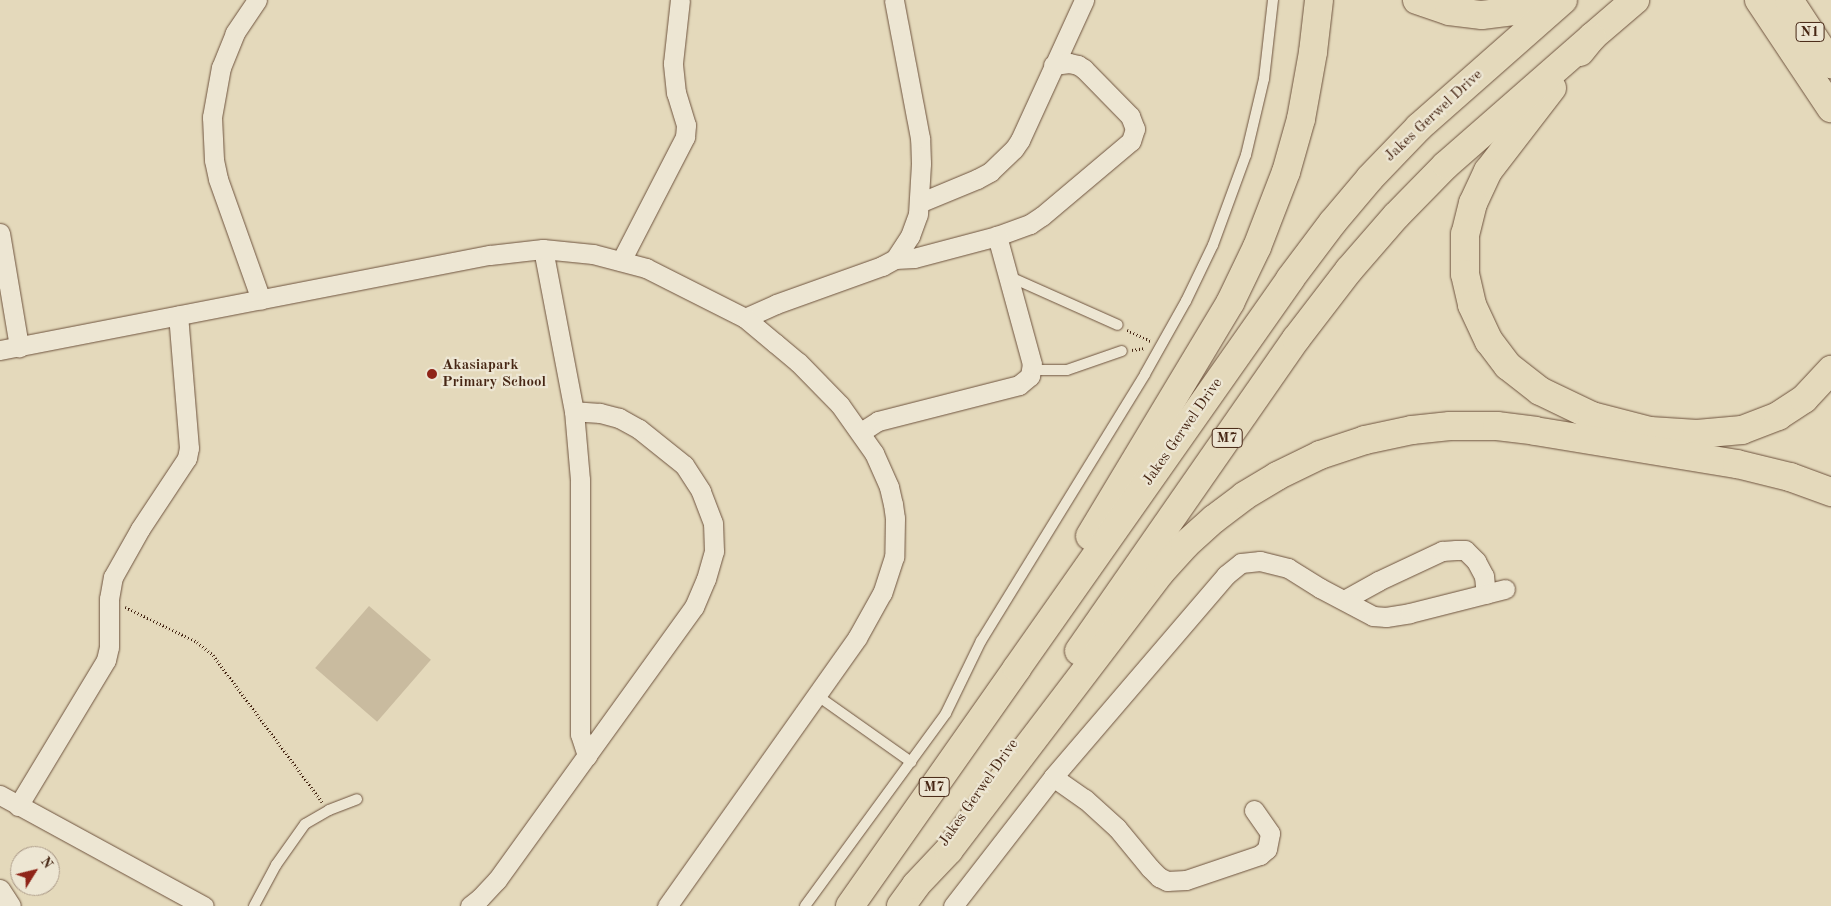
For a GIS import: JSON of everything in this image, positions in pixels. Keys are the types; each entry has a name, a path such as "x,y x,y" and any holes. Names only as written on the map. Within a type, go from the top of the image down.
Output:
{"highway":[{"path":"1017,668 1030,636 1227,308 1257,247 1282,184 1299,125 1313,52 1319,0"},
{"path":"1417,0 1449,12 1476,15 1514,11 1542,0"},
{"name":"Jakes Gerwel Drive","path":"850,906 1332,222 1370,178 1424,122 1563,0"},
{"path":"1635,0 1592,37 1495,161 1473,203 1465,234 1465,274 1474,313 1493,348 1508,366 1526,382 1547,395 1583,412 1630,427 1690,434 1734,431 1771,420 1804,399 1831,370"},
{"path":"1760,0 1828,106"},
{"name":"N1","path":"1788,0 1831,64"},
{"name":"Jakes Gerwel Drive","path":"908,895 1330,292 1386,227 1436,175 1592,37"},
{"path":"908,895 949,850 1160,573 1185,545 1214,519 1252,491 1285,472 1320,456 1374,438 1412,430 1450,426 1497,426 1535,430 1737,464 1785,476 1831,492"}],"street":[{"path":"257,0 235,33 221,67 212,117 214,160 218,179 261,300"},
{"path":"621,261 685,137 686,125 676,93 673,63 680,0"},
{"path":"894,0 920,138 919,203 913,230 895,259"},
{"path":"919,203 977,179 1005,159 1020,140 1064,38 1084,0"},
{"path":"745,318 776,304 882,266 895,259 914,258 997,236 1042,216 1126,146 1135,135 1134,124 1130,116 1078,65 1064,38"},
{"path":"1053,65 1078,65"},
{"path":"0,233 6,350 490,255 543,249 572,251 621,261 672,280 745,318 804,367 840,405 861,432 874,453 889,487 895,518 894,557 873,611 844,657 815,694 667,906"},
{"path":"861,432 878,421 1026,382 1032,370 997,236"},
{"path":"543,249 574,411 580,480 580,734 588,756"},
{"path":"18,806 106,660 109,646 109,600 113,578 140,529 187,458 189,448 178,316"},
{"path":"470,906 497,880 694,606 706,579 714,552 713,523 701,491 684,465 639,429 619,418 600,413 574,411"},
{"path":"1344,600 1378,581 1442,551 1456,550 1464,550 1476,561 1484,576 1486,594"},
{"path":"953,906 1053,777 1226,575 1241,563 1260,561 1280,565 1373,616 1386,617 1505,589"},
{"path":"1053,777 1085,799 1117,828 1150,868 1167,881 1186,880 1260,856 1267,849 1270,833 1254,810"},
{"path":"0,795 18,806 70,831 204,906"},
{"path":"0,888 10,906"}],"lane":[{"path":"804,906 946,713 981,642 1161,346 1213,245 1246,155 1264,79 1274,0"},
{"path":"1008,276 1118,325"},
{"path":"1032,370 1067,370 1122,351"},
{"path":"815,694 911,762"},
{"path":"254,906 276,865 305,824 329,810 357,798"}],"path":[{"path":"1118,325 1161,346"},
{"path":"1122,351 1161,346"},
{"path":"109,600 197,642 213,655 329,810"}],"shaded area":[{"path":"369,606 431,660 377,722 315,668"}],"place":[{"name":"Akasiapark Primary School","path":"432,374"}]}
